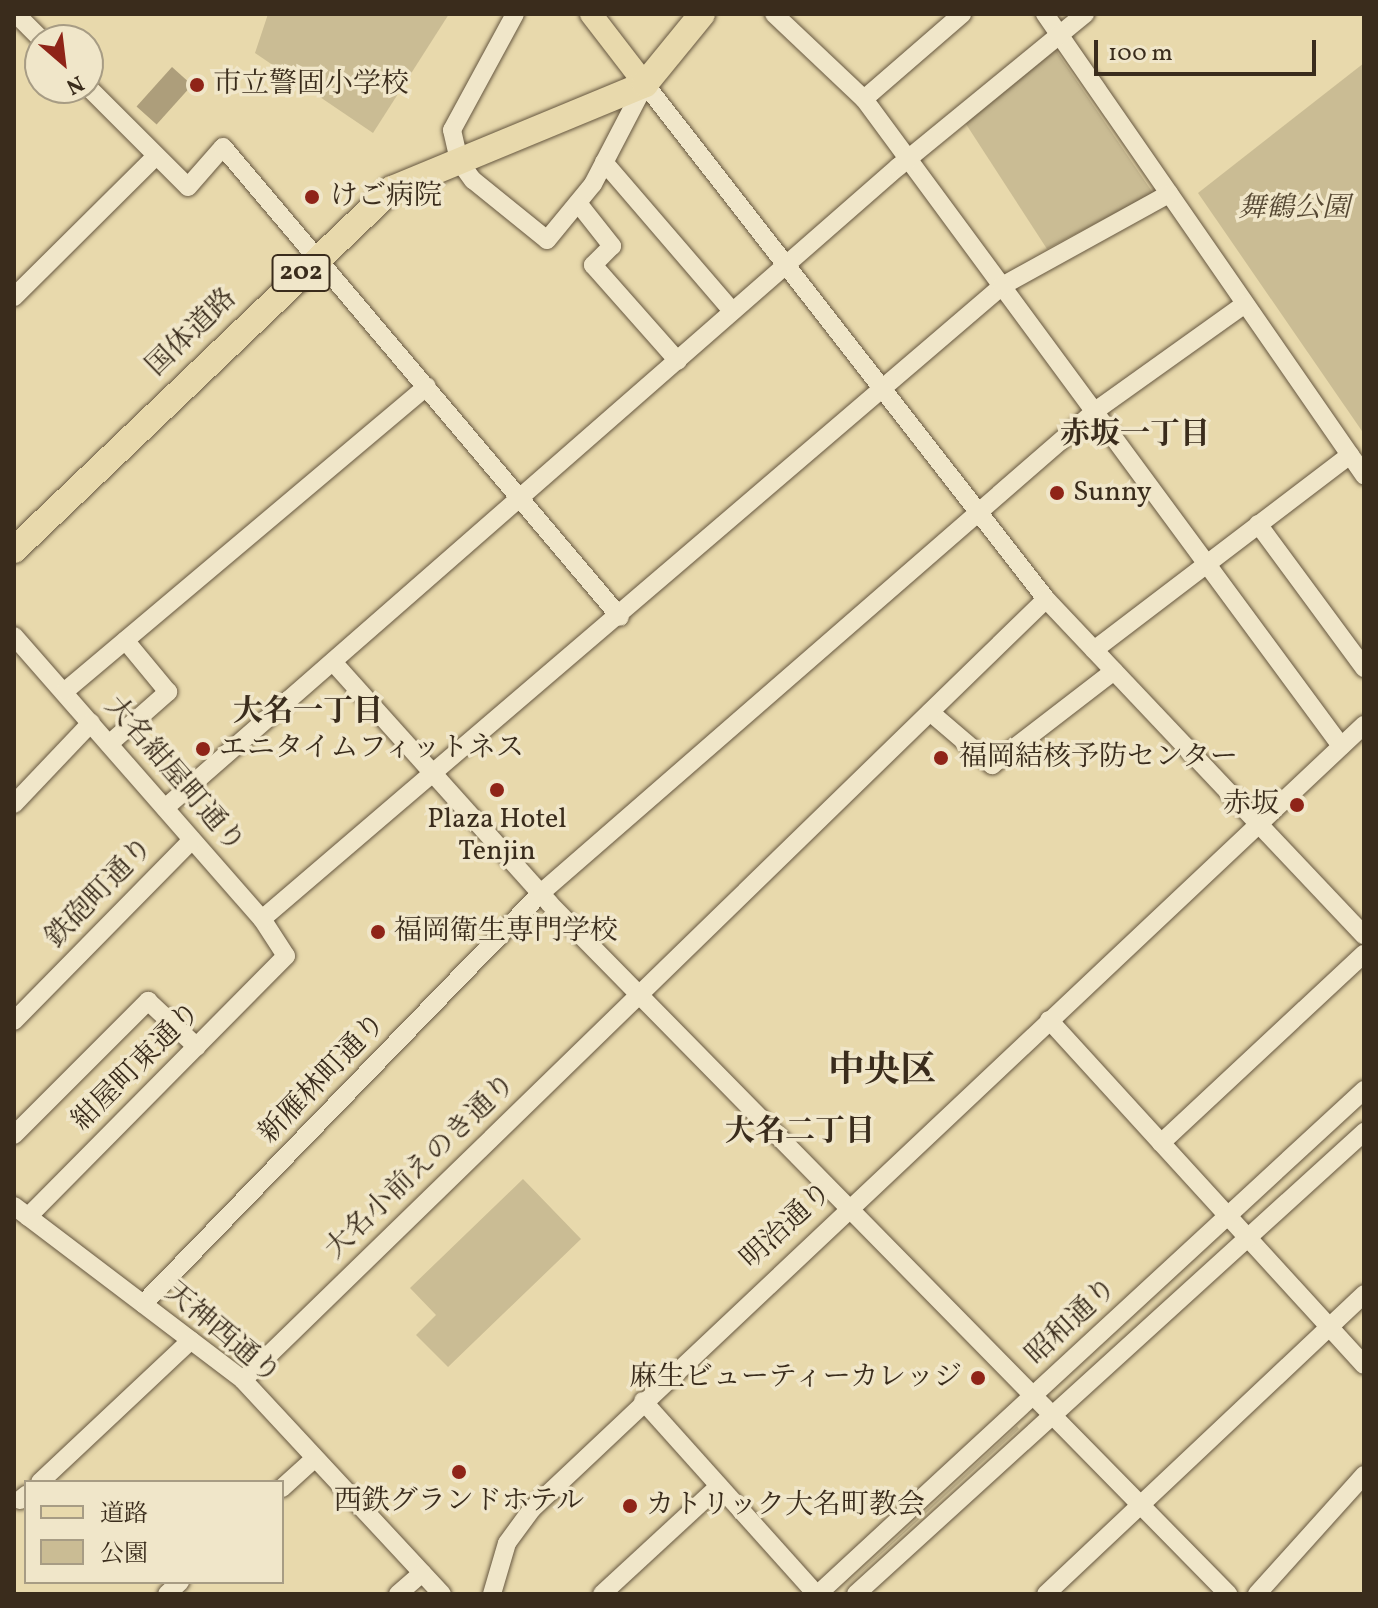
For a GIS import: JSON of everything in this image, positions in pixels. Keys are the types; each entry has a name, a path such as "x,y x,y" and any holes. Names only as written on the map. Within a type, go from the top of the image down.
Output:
{"highway":[{"name":"202","path":"645,84 702,14"},
{"name":"国体道路","path":"14,550 392,189 645,84"}],"main road":[{"path":"591,14 645,84"}],"street":[{"path":"515,14 452,130 459,161 547,240 578,203 604,162 645,84 887,390 1046,599 1255,824 1362,930"},
{"path":"774,14 864,99 1341,746"},
{"path":"864,99 962,14"},
{"path":"1045,14 1364,475"},
{"path":"165,808 521,501 908,158 1085,14"},
{"path":"104,103 188,187 223,147 620,617"},
{"path":"14,297 156,156"},
{"path":"604,162 732,311"},
{"path":"262,919 887,390 1002,286 1169,194"},
{"path":"578,203 612,246 593,265 678,361"},
{"name":"新雁林町通り","path":"143,1304 542,892 1095,411 1245,304"},
{"path":"65,691 427,386"},
{"path":"1094,650 1350,455"},
{"path":"1258,524 1364,668"},
{"name":"大名小前えのき通り","path":"243,1380 1046,599"},
{"name":"大名紺屋町通り","path":"14,636 262,919 286,956"},
{"path":"109,744 168,692 125,640"},
{"path":"333,662 639,994 1135,1505 1228,1594"},
{"path":"930,712 992,765 1114,671"},
{"path":"14,804 91,723"},
{"name":"明治通り","path":"492,1594 507,1543 532,1509 846,1209 1364,725"},
{"name":"鉄砲町通り","path":"14,1021 192,840"},
{"path":"1161,1143 1364,954"},
{"name":"紺屋町東通り","path":"21,1212 197,1047 286,956"},
{"path":"14,1135 148,1001 197,1047"},
{"path":"1049,1020 1364,1365"},
{"name":"昭和通り","path":"817,1594 1364,1090"},
{"name":"昭和通り","path":"856,1594 1244,1236 1364,1132"},
{"name":"天神西通り","path":"21,1212 243,1380 442,1594"},
{"path":"1046,1594 1316,1332 1329,1328 1364,1294"},
{"path":"42,1480 191,1340"},
{"path":"643,1401 817,1594"},
{"path":"284,1486 314,1459"},
{"path":"1257,1594 1364,1475"},
{"path":"602,1594 719,1486"},
{"path":"398,1594 422,1573"}],"green space":[{"path":"268,14 449,14 373,133 255,53"},
{"path":"1055,49 1153,193 1047,249 964,121"},
{"name":"舞鶴公園","path":"1364,63 1364,434 1198,193"},
{"path":"523,1179 581,1239 448,1367 416,1335 436,1315 410,1288"},
{"path":"1017,1426 1019,1429 841,1590"}],"shaded area":[{"path":"172,67 192,85 157,124 137,106"}],"place":[{"name":"市立警固小学校","path":"197,85"},
{"name":"けご病院","path":"312,197"},
{"name":"Sunny","path":"1057,493"},
{"name":"エニタイムフィットネス","path":"203,749"},
{"name":"福岡結核予防センター","path":"941,758"},
{"name":"Plaza Hotel Tenjin","path":"497,790"},
{"name":"赤坂","path":"1297,805"},
{"name":"福岡衛生専門学校","path":"378,932"},
{"name":"麻生ビューティーカレッジ","path":"978,1378"},
{"name":"西鉄グランドホテル","path":"459,1472"},
{"name":"カトリック大名町教会","path":"630,1506"}],"district":[{"name":"赤坂一丁目","path":"1135,435"},
{"name":"大名一丁目","path":"308,712"},
{"name":"中央区","path":"882,1073"},
{"name":"大名二丁目","path":"800,1132"}]}
